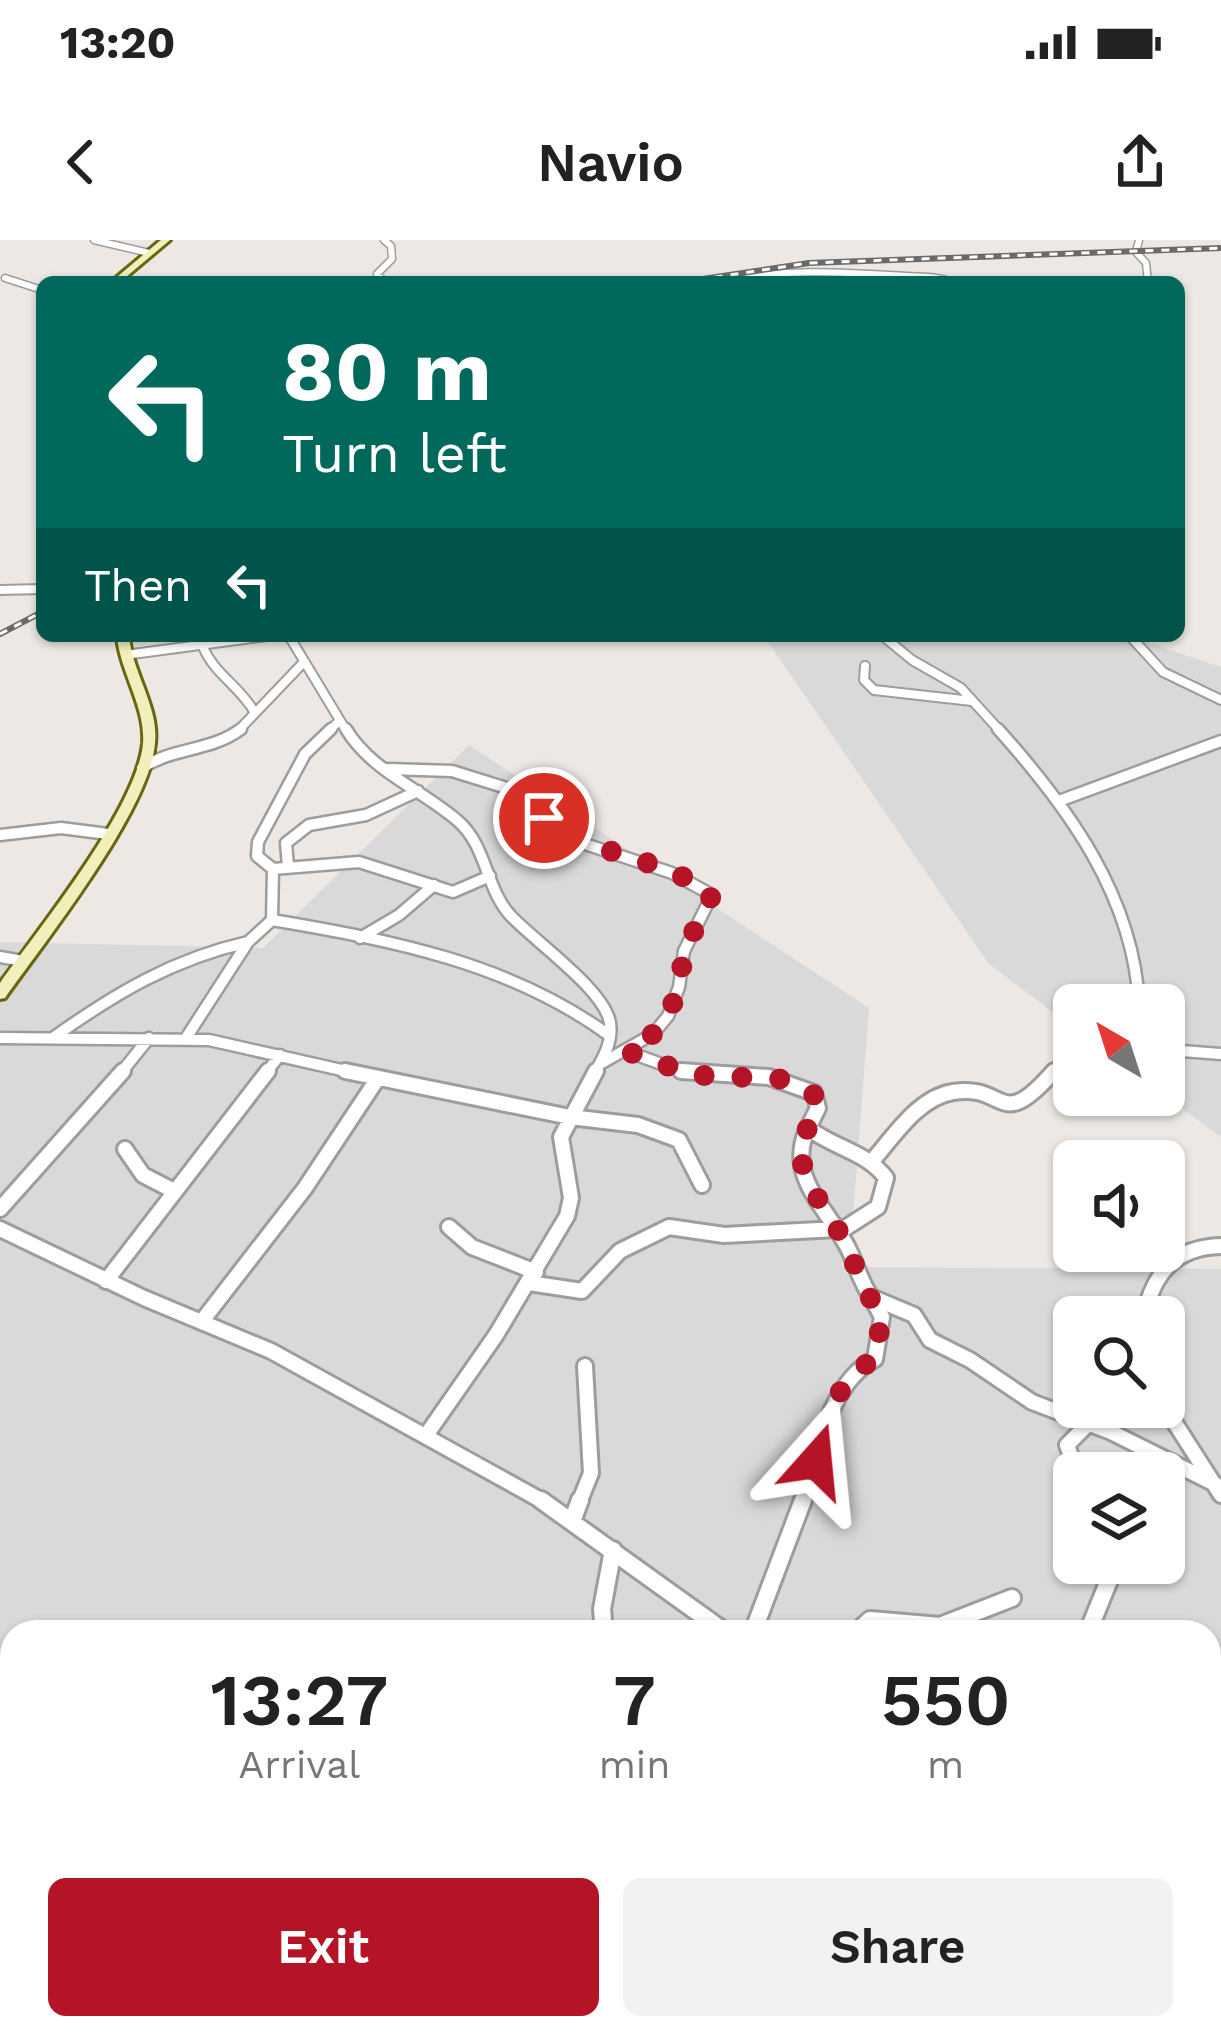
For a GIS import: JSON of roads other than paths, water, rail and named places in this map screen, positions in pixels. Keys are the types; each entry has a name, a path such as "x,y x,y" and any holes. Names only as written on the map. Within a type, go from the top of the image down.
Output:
{"street":[{"path":"94,240 149,253"},
{"path":"122,276 166,240"},
{"path":"379,276 392,259 391,246 384,240"},
{"path":"1139,240 1136,252 1146,263 1147,276"},
{"path":"752,276 851,269 935,276"},
{"path":"780,271 782,276"},
{"path":"4,278 36,288"},
{"path":"0,590 36,589"},
{"path":"0,994 108,834 142,768 149,734 123,642"},
{"path":"124,655 232,642"},
{"path":"292,642 358,752 460,823 479,848 508,914 545,942 596,997 610,1023 601,1064 570,1117 560,1148 571,1198 560,1231 427,1433"},
{"path":"891,642 972,700 1030,761 1059,801 1114,897 1137,962 1138,984"},
{"path":"1136,642 1163,672 1221,700"},
{"path":"203,647 212,668 242,689 255,712"},
{"path":"142,768 157,758 230,738 303,662"},
{"path":"865,666 864,680 874,691 972,700"},
{"path":"186,1038 248,942 272,920 273,869 255,853 262,829 305,754 338,722"},
{"path":"1059,801 1221,741"},
{"path":"388,769 452,771 510,789 573,840 656,867 712,895 684,951 679,987 668,1016 653,1034 601,1064"},
{"path":"288,866 286,843 302,828 366,814 418,791"},
{"path":"0,835 61,828 108,834"},
{"path":"273,869 359,862 453,892 490,876"},
{"path":"360,938 399,915 434,885"},
{"path":"272,920 506,977 568,1005 610,1036"},
{"path":"53,1038 160,967 191,953 248,942"},
{"path":"0,957 23,961"},
{"path":"0,1038 186,1038 570,1117 668,1132 680,1140 702,1185"},
{"path":"0,1208 83,1120 149,1038"},
{"path":"626,1051 693,1075 748,1074 805,1086 818,1102 799,1144 805,1178 814,1199 838,1230 882,1317 875,1359 859,1367 834,1405 784,1559 758,1620"},
{"path":"1185,1051 1221,1054"},
{"path":"106,1281 280,1055"},
{"path":"873,1160 941,1096 958,1091 1000,1103 1021,1103 1053,1069"},
{"path":"202,1321 305,1188 378,1078"},
{"path":"448,1226 472,1247 532,1277 582,1291 620,1251 669,1227 724,1235 838,1230 865,1220 882,1199 886,1178 873,1160 836,1148 808,1128"},
{"path":"125,1149 143,1175 174,1191"},
{"path":"0,1229 322,1377 427,1433 573,1519 709,1620"},
{"path":"1151,1296 1160,1268 1192,1248 1221,1246"},
{"path":"871,1297 914,1316 930,1340 1053,1410"},
{"path":"573,1519 591,1473 585,1366"},
{"path":"1094,1428 1218,1490"},
{"path":"1178,1428 1218,1490"},
{"path":"603,1620 613,1550"},
{"path":"1093,1620 1107,1584"},
{"path":"955,1620 1012,1598"}],"railway":[{"path":"723,276 809,263 1221,248"},
{"path":"0,634 36,615"}]}
